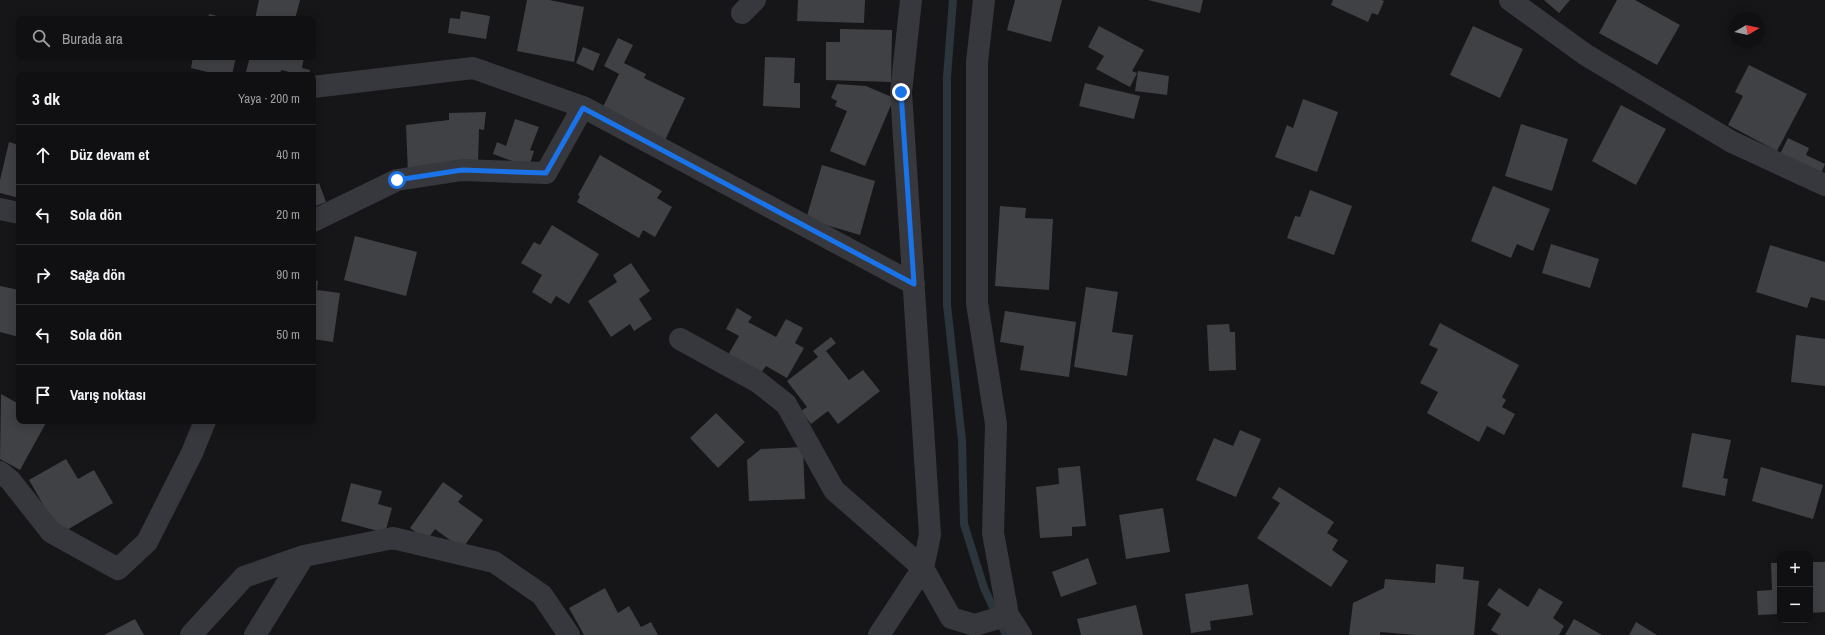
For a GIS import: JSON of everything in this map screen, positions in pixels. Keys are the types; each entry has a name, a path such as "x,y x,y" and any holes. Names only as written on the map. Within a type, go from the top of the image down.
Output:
{"street":[{"path":"879,635 923,568 930,534 901,92 911,0"},
{"path":"984,0 977,62 977,303 996,424 993,533 999,618 1021,635"},
{"path":"1510,0 1586,55 1732,142 1825,185"},
{"path":"316,87 473,68 583,108 914,284"},
{"path":"316,220 397,180 462,170 546,173 583,108"},
{"path":"0,209 16,212"},
{"path":"680,339 758,382 786,404 834,490 923,568 951,618 975,625 999,618"},
{"path":"0,472 10,480 51,532 118,569 148,542 192,453 204,424"},
{"path":"191,635 244,577 304,556 393,538 494,562 542,595 569,635"},
{"path":"255,635 304,556"}],"building":[{"path":"259,0 300,0 296,16 256,16"},
{"path":"527,0 549,0 584,7 574,62 517,51"},
{"path":"798,0 865,0 864,23 797,21"},
{"path":"1015,0 1062,0 1051,42 1007,30"},
{"path":"1148,0 1203,0 1200,13"},
{"path":"1333,0 1384,1 1378,15 1372,13 1368,22 1331,5"},
{"path":"1544,0 1570,0 1559,13"},
{"path":"1617,0 1635,0 1680,25 1657,65 1599,33"},
{"path":"461,11 490,16 486,39 448,33 450,18 460,19"},
{"path":"1099,26 1144,50 1132,71 1137,73 1130,87 1096,69 1104,56 1088,47"},
{"path":"1473,26 1523,49 1500,98 1450,75"},
{"path":"840,29 892,30 891,82 826,80 826,42 840,42"},
{"path":"618,38 633,45 624,63 646,74 644,78 685,98 665,140 602,109 619,74 604,66"},
{"path":"583,47 600,54 593,71 576,63"},
{"path":"765,57 795,58 794,83 800,83 800,108 763,106"},
{"path":"192,60 235,60 233,72 208,72 191,68"},
{"path":"249,60 303,60 302,68 310,70 310,72 289,72 281,70 281,72 246,72"},
{"path":"1749,65 1807,94 1777,151 1728,125 1743,96 1735,92"},
{"path":"1138,71 1169,76 1167,95 1135,91"},
{"path":"1085,83 1140,96 1134,119 1079,106"},
{"path":"837,84 866,86 894,98 865,166 830,151 847,111 835,106 837,101 831,98"},
{"path":"1303,99 1338,112 1317,172 1275,157 1287,125 1293,128"},
{"path":"1621,105 1666,129 1636,185 1592,161"},
{"path":"486,112 484,130 479,129 478,164 408,174 406,125 449,120 449,113"},
{"path":"515,119 539,127 530,150 534,151 529,167 493,154 497,142 506,146"},
{"path":"1521,124 1568,139 1552,191 1505,176"},
{"path":"1788,138 1809,148 1806,155 1825,164 1820,176 1779,156"},
{"path":"9,142 16,144 16,197 0,193 0,180"},
{"path":"600,155 662,191 657,198 672,207 655,237 643,230 639,238 577,202 580,196 578,195"},
{"path":"822,165 875,181 860,235 806,219"},
{"path":"319,183 326,202 316,206 316,184"},
{"path":"1493,186 1550,209 1533,251 1517,244 1511,258 1471,241"},
{"path":"1310,190 1352,206 1334,255 1287,238 1295,216 1300,217"},
{"path":"1000,206 1026,208 1025,218 1053,219 1049,290 995,286"},
{"path":"552,225 599,254 569,304 556,296 551,304 532,292 542,275 521,263 534,242 540,245"},
{"path":"355,236 417,252 406,296 344,280"},
{"path":"1551,244 1599,259 1590,288 1542,273"},
{"path":"1770,245 1825,262 1825,301 1811,297 1807,308 1756,292"},
{"path":"631,263 650,291 639,299 652,319 634,331 630,324 611,337 588,301 617,282 613,275"},
{"path":"316,281 318,281 317,290 340,293 333,342 316,339"},
{"path":"0,286 16,289 16,336 0,332"},
{"path":"1086,287 1118,292 1112,332 1133,335 1127,376 1074,367"},
{"path":"737,308 752,317 748,322 776,337 786,319 803,328 795,343 804,348 787,378 766,366 761,373 728,355 739,336 726,329"},
{"path":"1005,311 1076,322 1069,377 1020,370 1024,346 1000,342"},
{"path":"1440,323 1519,365 1502,397 1506,400 1502,407 1515,414 1504,435 1487,426 1479,442 1427,413 1438,392 1420,383 1438,349 1429,345"},
{"path":"1229,324 1230,332 1235,332 1236,370 1209,371 1207,325"},
{"path":"1796,335 1825,339 1825,386 1791,382"},
{"path":"831,337 836,343 826,351 849,380 863,370 880,391 838,424 828,411 811,424 801,411 807,407 787,381 818,357 813,351"},
{"path":"1,394 16,402 16,424 45,424 20,470 0,459"},
{"path":"716,413 745,442 718,468 690,438"},
{"path":"1240,430 1261,439 1236,497 1196,480 1214,438 1233,446"},
{"path":"1692,433 1731,440 1723,478 1728,479 1725,496 1682,487"},
{"path":"803,447 805,499 749,501 747,460 761,449"},
{"path":"66,459 78,479 94,470 113,503 60,534 29,480"},
{"path":"1080,466 1086,526 1072,527 1072,536 1040,538 1036,487 1059,484 1058,468"},
{"path":"1761,467 1823,485 1813,519 1752,501"},
{"path":"443,482 463,496 458,502 483,520 462,549 435,529 427,540 410,528"},
{"path":"351,483 382,491 378,504 392,508 385,533 341,521"},
{"path":"1279,487 1334,522 1327,533 1338,540 1332,550 1348,561 1331,587 1257,538 1280,503 1272,498"},
{"path":"1163,508 1170,552 1126,559 1119,515"},
{"path":"1088,558 1097,584 1061,597 1052,572"},
{"path":"1813,562 1825,562 1825,612 1813,613"},
{"path":"1771,563 1777,563 1777,614 1758,615 1757,591 1772,590"},
{"path":"1436,564 1464,567 1463,579 1479,581 1474,635 1416,635 1380,632 1380,635 1349,635 1353,603 1384,588 1385,579 1435,583"},
{"path":"1248,584 1253,615 1210,621 1211,630 1191,633 1185,594"},
{"path":"605,588 618,613 629,606 641,627 651,622 658,635 584,635 569,608"},
{"path":"1499,588 1528,607 1539,588 1563,602 1553,618 1564,626 1559,635 1499,635 1491,630 1501,614 1487,605"},
{"path":"1136,605 1143,635 1081,635 1077,619"},
{"path":"135,619 144,635 104,635"},
{"path":"1574,619 1602,635 1565,635"},
{"path":"1636,622 1657,635 1629,635"}],"waterway":[{"path":"953,0 947,77 947,305 962,440 964,524 984,588 1006,635"}],"route":[{"path":"397,180 462,170 546,173 583,108 914,284 901,92"}]}
